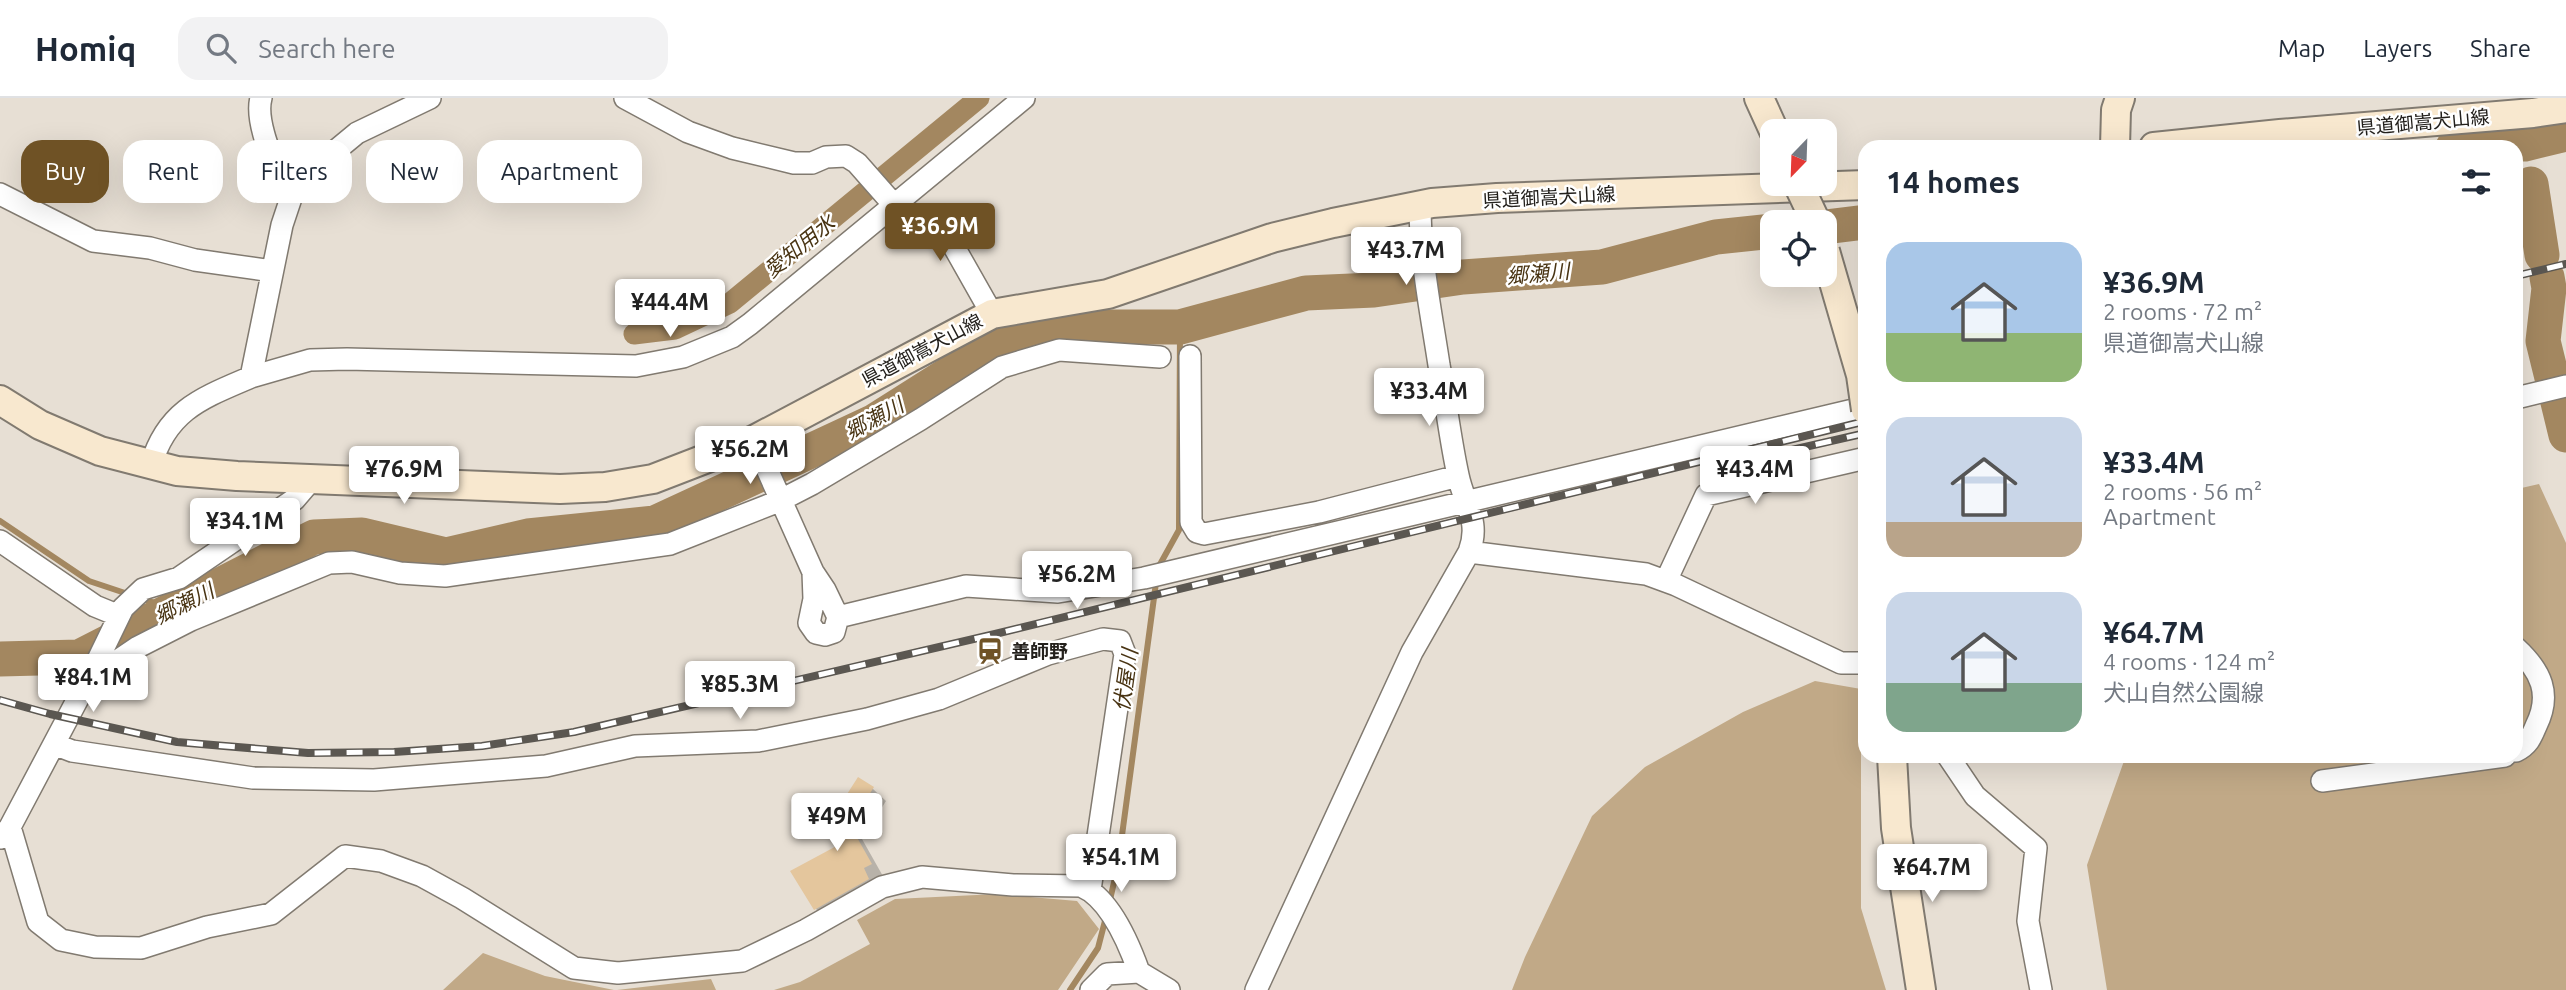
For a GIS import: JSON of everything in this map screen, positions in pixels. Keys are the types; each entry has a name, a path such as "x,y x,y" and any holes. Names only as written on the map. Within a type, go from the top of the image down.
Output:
{"main road":[{"path":"1759,98 1769,119"},
{"path":"2115,140 2116,110 2120,98"},
{"name":"県道御嵩犬山線","path":"2222,140 2566,108"},
{"name":"県道御嵩犬山線","path":"0,400 40,425 100,451 177,471 237,477 560,489 605,487 653,479 757,447 992,314 1108,294 1272,238 1420,205 1569,194 1858,185"},
{"path":"1836,287 1858,364"},
{"path":"1892,763 1896,828 1921,990"}],"street":[{"path":"261,98 260,113 267,140"},
{"path":"349,140 430,98"},
{"path":"625,98 688,132 732,148 794,163 813,163 826,157 846,156 860,167 894,205 949,238 992,314"},
{"path":"151,466 160,440 172,422 191,405 251,377 310,360 636,366 683,357 732,337 1024,98"},
{"path":"0,194 93,241 150,248 195,260 272,271"},
{"path":"251,377 289,203"},
{"path":"1256,990 1412,652 1475,538 1474,525 1458,476 1430,307 1420,205"},
{"path":"94,668 107,668 138,647 191,620 329,563 352,562 423,576 470,574 670,544 779,501 921,419 1002,367 1059,349 1160,357"},
{"path":"1190,356 1191,522 1196,532 1204,534 1319,512 1458,476"},
{"path":"2523,396 2566,386"},
{"path":"757,447 779,501 838,617 966,586 1058,592 1144,578 1465,500 1858,410"},
{"path":"1666,581 1706,495 1858,460"},
{"path":"313,478 295,499 179,578 143,589 120,612 94,668 5,834 38,922 61,940 95,947 141,948 207,927 271,914 345,856 381,861 422,876 574,968 618,973 742,961 806,930 882,887 922,877 1013,885 1081,886 1090,890 1120,926 1139,972"},
{"path":"0,541 95,606 120,612"},
{"path":"1469,552 1646,574 1842,663 1858,663"},
{"path":"54,744 72,751 253,778 374,780 546,766 635,746 758,741 867,719 939,699 1048,654 1103,639 1120,641 1125,654 1090,890"},
{"path":"2523,655 2533,664 2542,685 2545,709 2523,748"},
{"path":"1953,763 1975,796 2036,848 2028,921 2041,990"},
{"path":"2322,780 2452,763"},
{"path":"1091,990 1107,974 1139,972 1169,990"}],"shaded area":[{"path":"2539,484 2566,543 2566,990 2107,990 2087,865 2123,763 2523,763 2523,488"},
{"path":"1815,681 1858,688 1861,908 1886,990 1512,990 1592,816 1645,767 1743,712"},
{"path":"997,894 1077,901 1099,929 1058,990 774,990 800,982 870,944 857,920 895,899"},
{"path":"483,953 545,976 614,990 443,990"},
{"path":"711,979 716,990 617,990"}],"building":[{"path":"858,777 874,787 850,825 872,864 864,868 869,879 814,910 790,871 844,842 819,826 837,799 842,802"}],"waterway":[{"name":"愛知用水","path":"634,334 675,329 730,303 979,98"},
{"name":"郷瀬川","path":"2523,144 2566,134"},
{"name":"郷瀬川","path":"2492,140 2503,140"},
{"path":"2531,184 2542,255"},
{"name":"郷瀬川","path":"1837,226 1858,223"},
{"name":"郷瀬川","path":"0,659 79,657 314,537 362,535 446,555 528,536 655,523 873,422 985,351 1058,327 1180,327 1306,293 1374,290 1463,277 1602,267 1716,237 1760,232"},
{"path":"2547,277 2549,288 2543,341 2566,435"},
{"name":"伏屋川","path":"1109,904 1118,865 1158,568 1179,530 1180,327"},
{"path":"0,521 89,581 155,603 162,612"},
{"name":"伏屋川","path":"1070,990 1098,948 1106,917"}],"railway":[{"path":"2523,274 2566,264"},
{"path":"0,700 177,742 308,753 394,752 482,746 574,732 995,634 1858,423"},
{"path":"1722,466 1858,435"}],"place":[{"name":"善師野","path":"990,651"}]}
